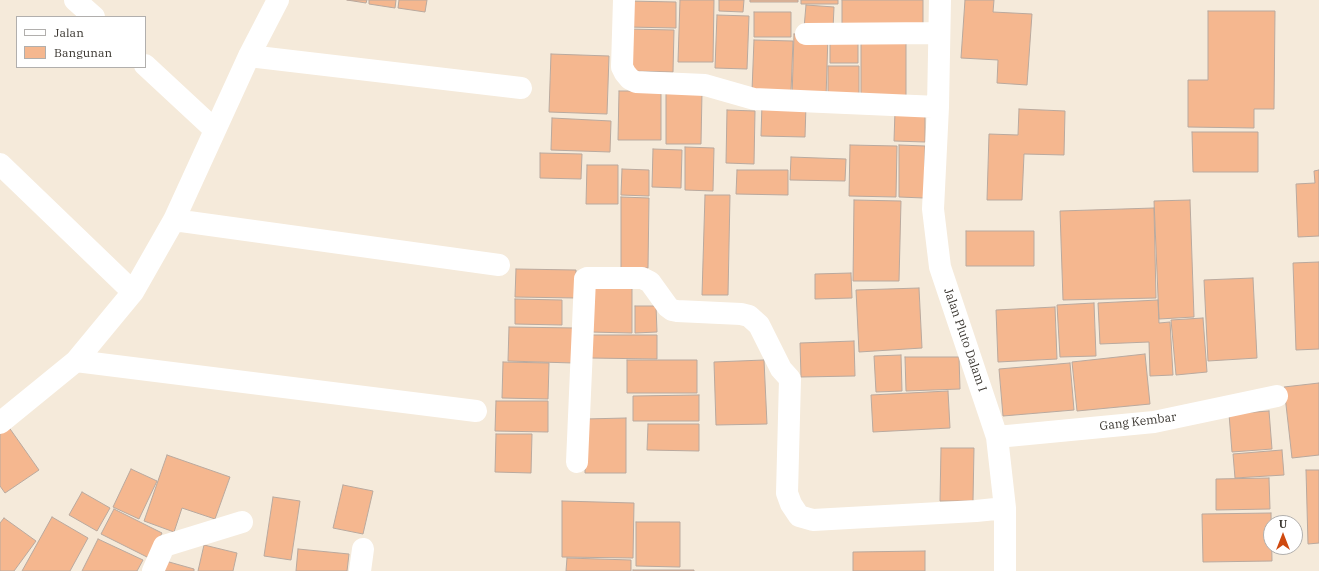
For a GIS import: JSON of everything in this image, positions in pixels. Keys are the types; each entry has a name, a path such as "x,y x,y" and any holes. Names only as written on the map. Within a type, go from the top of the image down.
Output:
{"street":[{"path":"75,0 93,16"},
{"path":"0,423 76,361 133,292 174,220 249,56 278,0"},
{"path":"624,0 622,67 630,79 636,82 706,85 754,99 938,107"},
{"name":"Jalan Pluto Dalam I","path":"940,0 938,107 933,209 940,267 997,437 1005,508 1006,571"},
{"path":"806,34 939,33"},
{"path":"249,56 521,88"},
{"path":"146,66 215,130"},
{"path":"0,164 133,292"},
{"path":"174,220 499,265"},
{"path":"576,462 585,279 642,278 650,282 668,307 672,310 741,314 749,316 759,325 781,369 790,379 787,493 791,504 799,516 813,520 1005,508"},
{"path":"76,361 476,411"},
{"name":"Gang Kembar","path":"997,437 1154,422 1277,396"},
{"path":"153,571 164,546 242,522"},
{"path":"360,571 363,549"}],"building":[{"path":"347,0 367,0 366,3"},
{"path":"369,0 396,0 395,8 369,4"},
{"path":"399,0 427,0 425,12 398,8"},
{"path":"680,0 714,0 713,62 678,62"},
{"path":"719,0 744,0 743,12 719,11"},
{"path":"750,0 798,0 798,2 750,2"},
{"path":"801,0 838,0 838,4 801,4"},
{"path":"842,0 923,0 923,31 842,33"},
{"path":"965,0 994,0 993,12 1032,14 1027,85 997,83 998,60 961,58"},
{"path":"628,1 676,2 676,28 627,27"},
{"path":"806,5 834,7 833,29 804,28"},
{"path":"1208,11 1275,11 1274,109 1254,109 1254,128 1188,127 1188,80 1208,80"},
{"path":"754,12 791,12 791,37 754,37"},
{"path":"717,15 749,16 747,69 715,68"},
{"path":"628,29 674,30 673,72 628,71"},
{"path":"794,34 828,35 826,98 792,97"},
{"path":"830,34 858,34 858,63 830,63"},
{"path":"861,34 906,34 906,101 861,101"},
{"path":"754,40 793,41 791,92 752,91"},
{"path":"551,54 609,56 607,114 549,112"},
{"path":"828,66 859,66 859,100 828,100"},
{"path":"619,91 661,91 661,140 618,140"},
{"path":"666,92 702,92 701,144 666,144"},
{"path":"762,104 806,105 805,137 761,136"},
{"path":"1019,109 1065,111 1064,155 1024,154 1022,200 987,200 989,134 1018,135"},
{"path":"727,110 755,111 754,164 726,163"},
{"path":"895,111 925,112 925,142 894,141"},
{"path":"552,118 611,121 610,152 551,150"},
{"path":"1192,132 1258,132 1258,172 1193,172"},
{"path":"850,145 897,146 896,197 849,196"},
{"path":"899,145 925,146 924,198 899,197"},
{"path":"685,147 714,148 713,191 685,190"},
{"path":"653,149 682,150 681,188 652,187"},
{"path":"540,153 582,154 581,179 540,178"},
{"path":"791,157 846,159 845,181 790,180"},
{"path":"587,165 618,165 618,204 586,204"},
{"path":"622,169 649,170 649,196 621,195"},
{"path":"737,170 788,170 788,195 736,194"},
{"path":"1319,170 1319,236 1298,237 1296,184 1315,183 1314,171"},
{"path":"705,195 730,195 728,295 702,295"},
{"path":"621,197 649,198 648,268 621,268"},
{"path":"854,200 901,201 899,281 853,281"},
{"path":"1190,200 1194,317 1159,319 1154,201"},
{"path":"1154,208 1156,298 1063,300 1060,211"},
{"path":"966,231 1034,231 1034,266 966,266"},
{"path":"1319,262 1319,349 1296,350 1293,263"},
{"path":"516,269 576,270 576,298 515,297"},
{"path":"851,273 852,298 815,299 815,274"},
{"path":"1253,278 1257,358 1208,361 1204,280"},
{"path":"590,283 632,284 632,333 590,332"},
{"path":"919,288 922,348 859,352 856,290"},
{"path":"515,299 562,300 562,325 515,324"},
{"path":"1158,300 1159,323 1170,322 1173,375 1150,376 1149,342 1100,344 1098,303"},
{"path":"1094,303 1096,356 1060,357 1057,305"},
{"path":"635,306 656,306 657,332 635,333"},
{"path":"1055,307 1057,359 998,362 996,310"},
{"path":"1203,318 1207,372 1176,375 1171,320"},
{"path":"509,327 575,328 573,363 508,361"},
{"path":"590,335 657,335 657,359 589,358"},
{"path":"854,341 855,376 801,377 800,343"},
{"path":"1145,354 1150,404 1077,411 1072,362"},
{"path":"901,355 902,391 876,392 874,356"},
{"path":"905,357 959,357 960,389 906,391"},
{"path":"627,360 697,360 697,393 627,393"},
{"path":"764,360 767,424 716,425 714,362"},
{"path":"503,362 549,363 548,399 502,398"},
{"path":"1070,363 1074,410 1003,416 999,369"},
{"path":"1319,383 1319,455 1292,458 1284,387"},
{"path":"948,391 950,428 873,432 871,395"},
{"path":"699,395 699,421 633,421 633,396"},
{"path":"496,401 548,401 548,432 495,431"},
{"path":"1269,411 1272,449 1232,452 1229,414"},
{"path":"626,418 626,473 585,473 585,419"},
{"path":"648,424 699,424 699,451 647,450"},
{"path":"8,426 39,470 5,493 0,486 0,432"},
{"path":"496,434 532,434 531,473 495,472"},
{"path":"941,448 974,448 973,501 940,501"},
{"path":"1282,450 1284,475 1235,478 1233,454"},
{"path":"167,455 230,477 215,519 182,508 174,532 144,521"},
{"path":"131,469 157,481 139,519 113,507"},
{"path":"1306,470 1319,470 1319,543 1308,544"},
{"path":"1269,478 1270,509 1216,510 1216,479"},
{"path":"343,485 373,491 363,534 333,528"},
{"path":"82,492 110,508 97,531 69,515"},
{"path":"273,497 300,501 291,560 264,556"},
{"path":"562,501 634,503 633,558 562,557"},
{"path":"114,509 162,533 149,558 101,534"},
{"path":"1271,513 1271,515 1263,515 1263,555 1272,555 1272,561 1203,562 1202,514"},
{"path":"52,517 88,538 70,571 22,571"},
{"path":"4,518 36,541 14,571 0,571 0,523"},
{"path":"636,522 680,522 680,567 636,566"},
{"path":"98,539 143,560 137,571 82,571"},
{"path":"204,545 237,553 233,571 198,571"},
{"path":"298,549 349,554 347,571 296,571"},
{"path":"925,551 925,571 853,571 853,552"},
{"path":"567,558 631,560 631,571 566,571"},
{"path":"162,560 194,569 194,571 159,571"},
{"path":"694,570 694,571 633,571"}]}
